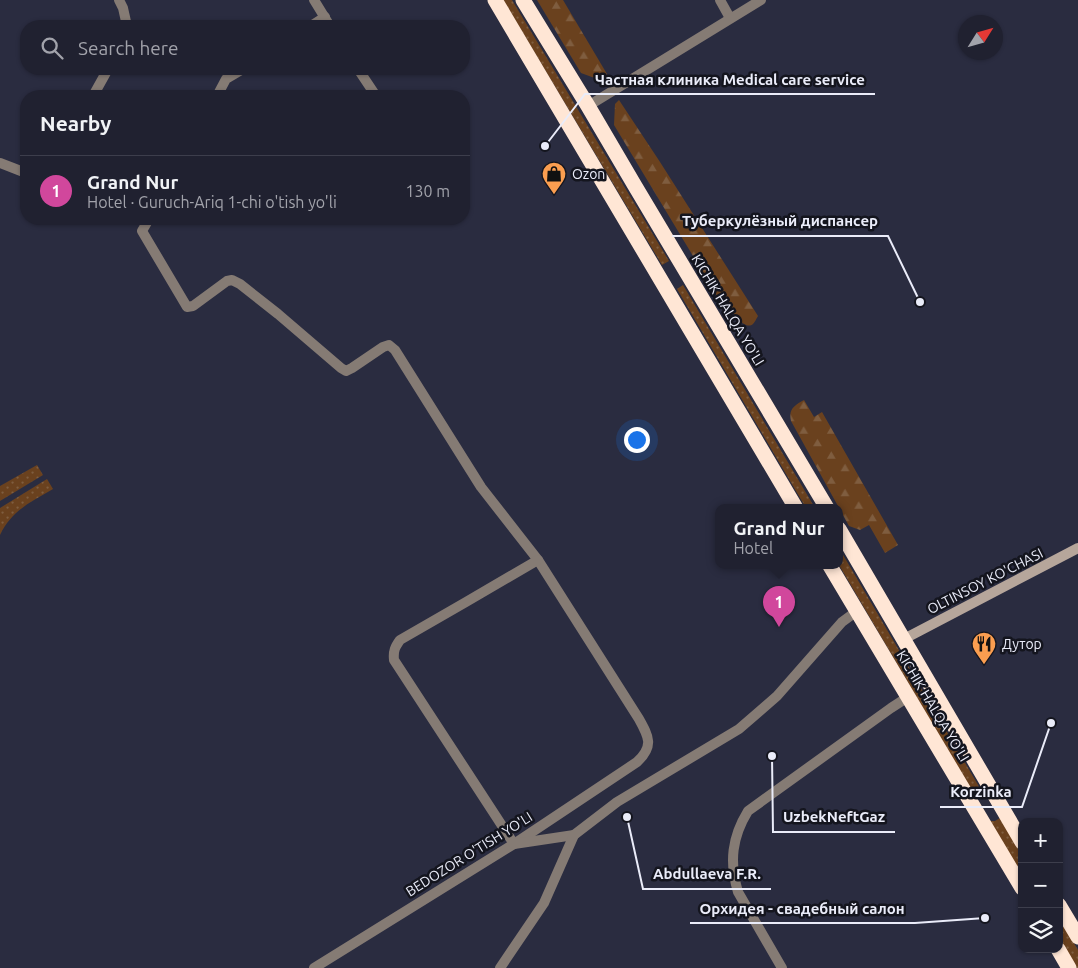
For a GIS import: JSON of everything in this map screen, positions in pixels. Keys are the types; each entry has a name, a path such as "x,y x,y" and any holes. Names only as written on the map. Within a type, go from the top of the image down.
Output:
{"highway":[{"path":"495,0 794,504"},
{"name":"KICHIK HALQA YO'LI","path":"523,0 825,504"},
{"path":"665,288 688,274"},
{"name":"KICHIK HALQA YO'LI","path":"843,536 1018,835"},
{"name":"KICHIK HALQA YO'LI","path":"832,569 1018,881"},
{"path":"976,809 996,798"},
{"path":"1061,908 1078,937"},
{"path":"1060,953 1069,968"}],"street":[{"path":"119,0 126,20"},
{"path":"314,0 327,20"},
{"path":"720,0 730,18"},
{"path":"588,106 761,0"},
{"path":"96,90 105,75"},
{"path":"220,90 226,80 234,75"},
{"path":"362,75 372,90"},
{"path":"0,163 20,171"},
{"path":"146,225 142,231 186,307 193,306 227,281 232,280 240,284 278,314 341,368 346,370 352,368 383,347 389,345 395,350 481,487 538,560 400,640 393,652 394,660 514,844 574,835"},
{"name":"OLTINSOY KO'CHASI","path":"904,639 1078,548"},
{"name":"BEDOZOR O'TISH YO'LI","path":"314,968 514,844 637,762 648,749 649,743 646,730 538,560"},
{"path":"500,968 544,903 574,835 617,802 739,729 777,696 842,622 857,611"},
{"path":"782,968 738,892 734,878 733,851 740,823 748,810 908,697"}],"green space":[{"path":"503,0 512,0 669,261 662,265"},
{"path":"537,0 563,0 607,74 600,80 581,73"},
{"path":"619,100 758,316 750,326 743,323 729,308 722,304 614,125 615,104"},
{"path":"683,285 813,504 804,504 677,289"},
{"path":"804,400 814,417 822,412 898,545 885,553 869,525 860,530 849,526 843,515 843,504 837,504 791,421 790,413 795,406"},
{"path":"37,465 43,475 0,501 0,486"},
{"path":"47,479 53,489 16,513 0,535 0,508"},
{"path":"843,555 981,790 973,793 841,569 843,569"},
{"path":"1000,818 1018,848 1018,870 989,821 995,821"},
{"path":"1063,925 1078,950 1078,968 1076,968 1063,947"}],"place":[{"name":"Частная клиника Medical care service","path":"545,146"},
{"name":"Ozon","path":"554,195"},
{"name":"Туберкулёзный диспансер","path":"920,302"},
{"name":"Grand Nur","path":"779,627"},
{"name":"Дутор","path":"984,665"},
{"name":"Korzinka","path":"1051,723"},
{"name":"UzbekNeftGaz","path":"772,756"},
{"name":"Abdullaeva F.R.","path":"627,817"},
{"name":"Орхидея - свадебный салон","path":"985,918"}]}
